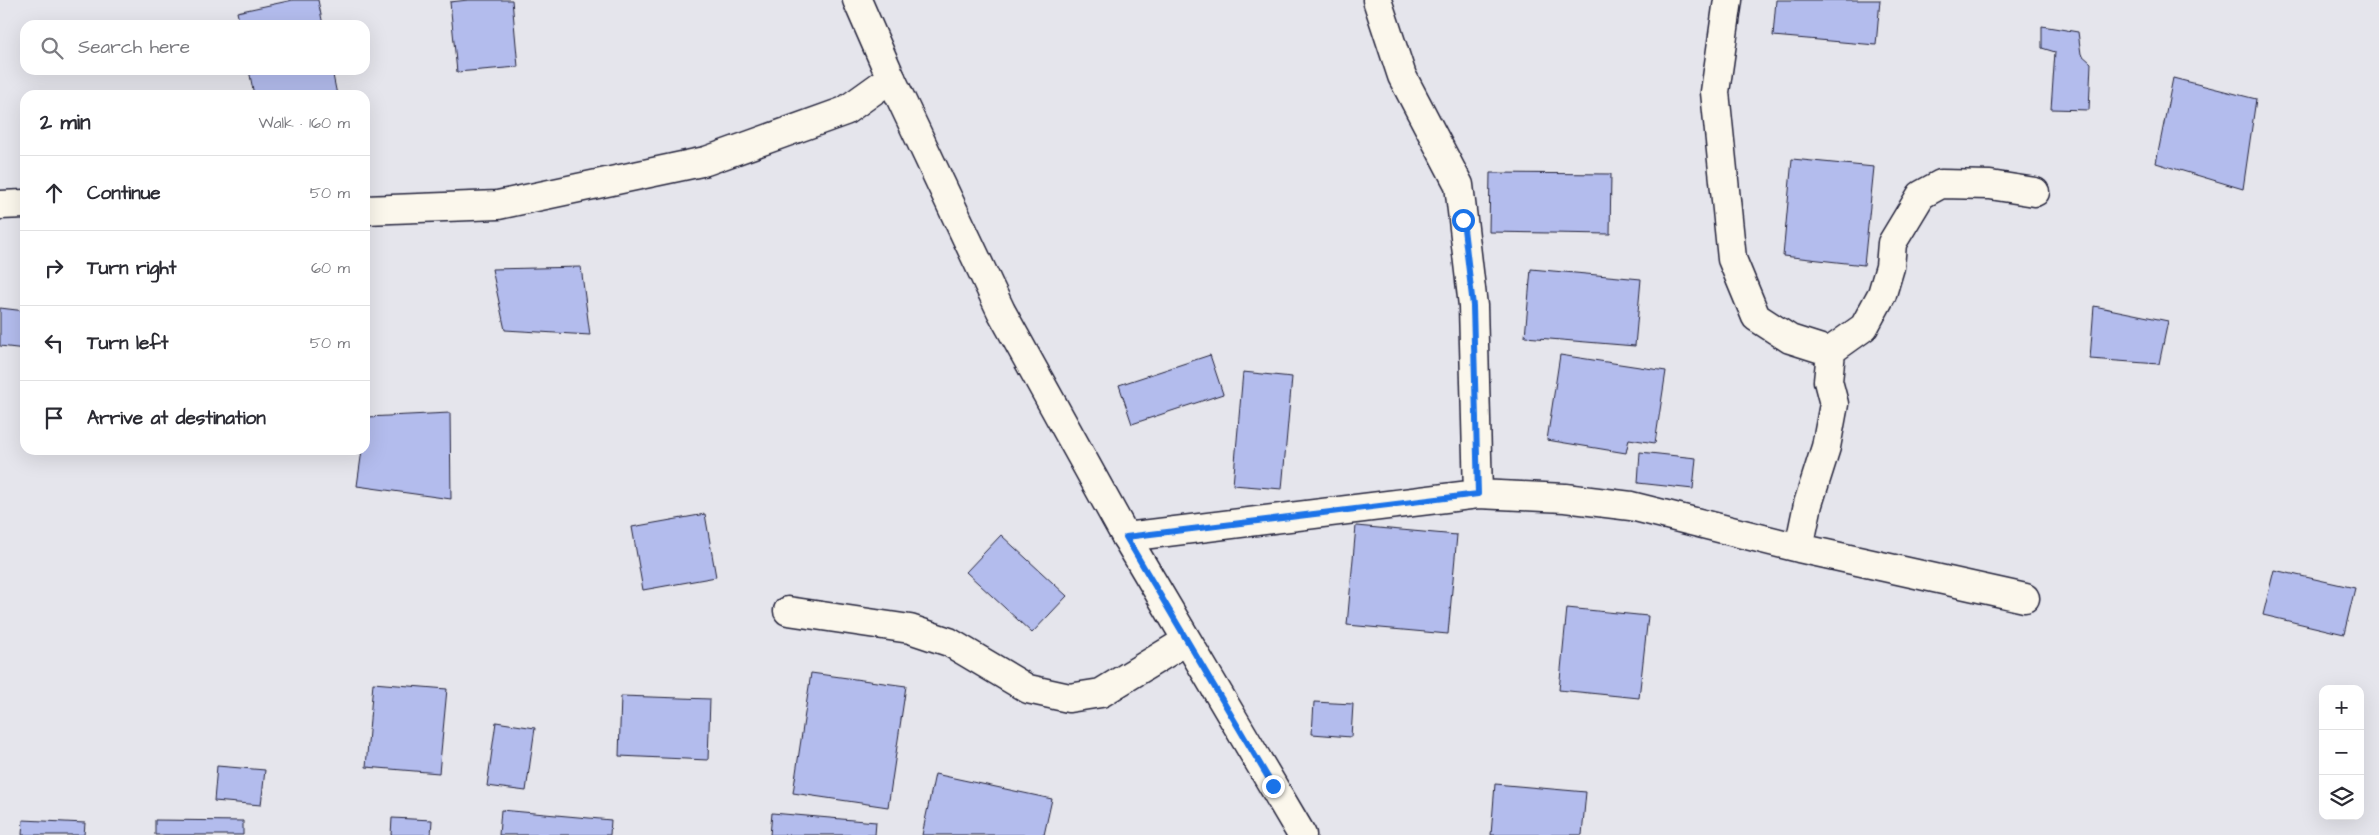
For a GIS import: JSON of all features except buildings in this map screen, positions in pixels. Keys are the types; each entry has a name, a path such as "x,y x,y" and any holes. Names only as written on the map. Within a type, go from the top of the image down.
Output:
{"street":[{"path":"857,0 891,78 1001,311 1126,537 1302,835"},
{"path":"1377,0 1402,76 1459,186 1473,306 1478,494"},
{"path":"1728,0 1715,92 1732,259 1756,317 1790,340 1829,352"},
{"path":"370,210 498,205 706,161 844,111 891,78"},
{"path":"1829,352 1864,327 1882,294 1890,267 1892,243 1921,195 1941,184 1990,185 2035,192"},
{"path":"0,205 20,204"},
{"path":"1799,548 1808,504 1826,447 1834,404 1828,381 1831,352 1829,352"},
{"path":"1126,537 1478,494 1565,498 1631,506 1799,548 2026,598"},
{"path":"788,611 910,630 949,642 1028,689 1069,698 1101,693 1186,641"}],"route":[{"path":"1273,786 1126,537 1478,494 1473,306 1463,220"}]}
